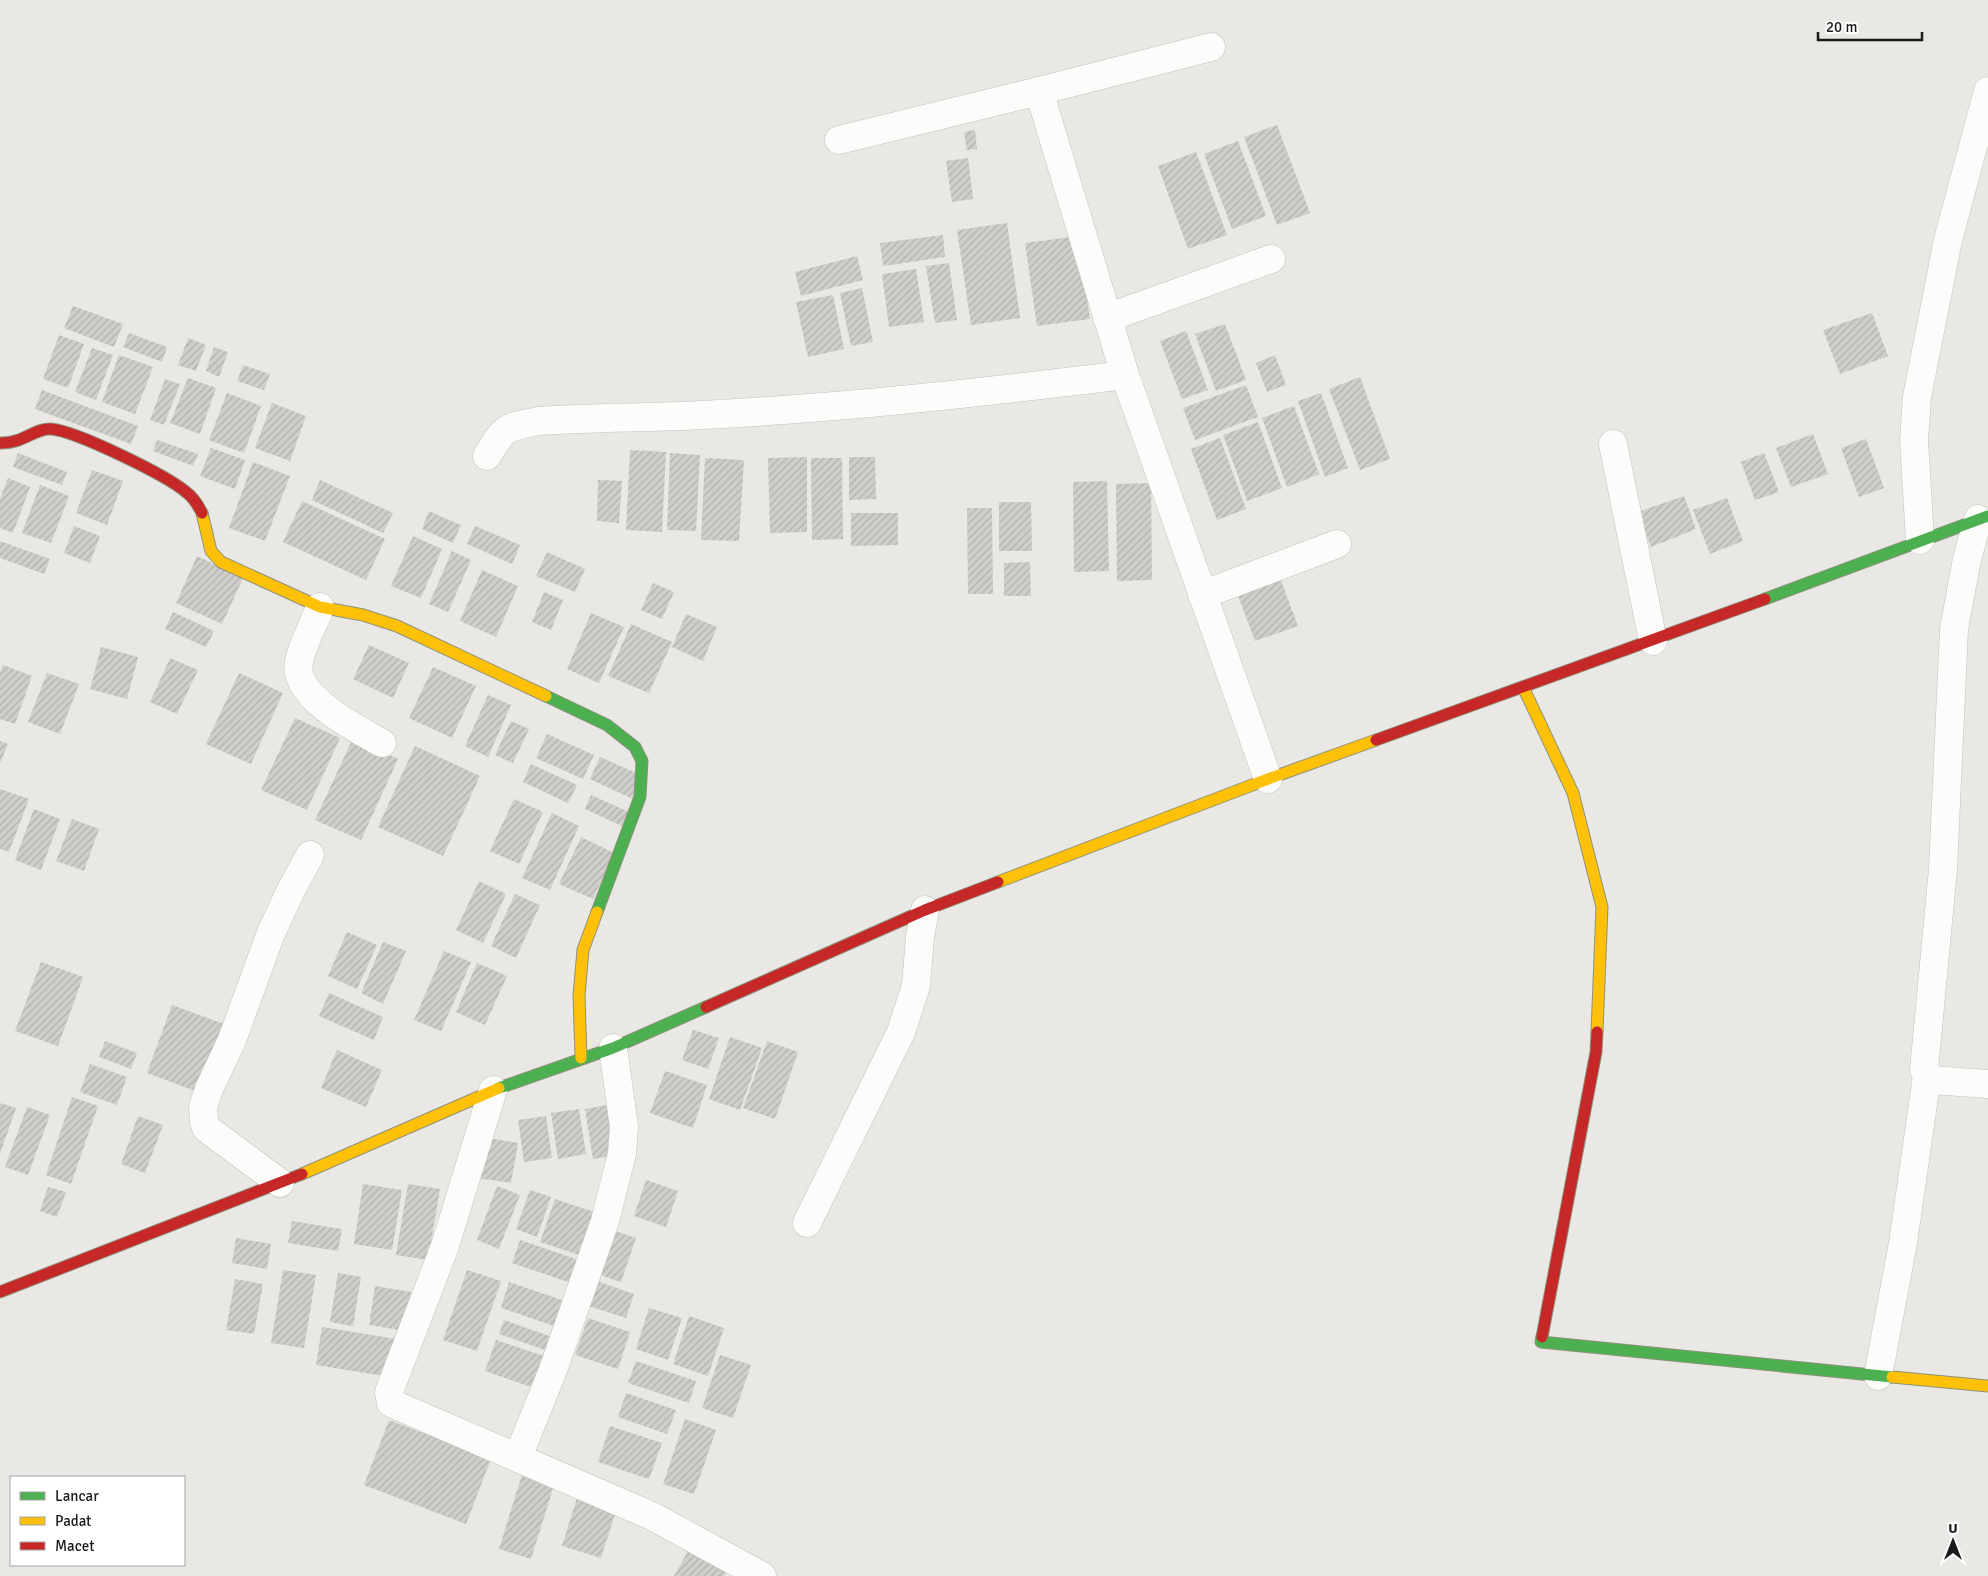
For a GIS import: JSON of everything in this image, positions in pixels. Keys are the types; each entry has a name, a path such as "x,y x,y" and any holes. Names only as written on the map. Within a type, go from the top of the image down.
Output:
{"street":[{"path":"839,140 1039,92 1211,47"},
{"path":"1920,540 1914,440 1917,397 1948,240 1988,91"},
{"path":"1039,92 1125,375 1268,779"},
{"path":"1108,318 1271,259"},
{"path":"487,456 504,430 515,425 539,421 701,416 972,394 1125,375"},
{"path":"0,443 16,443 26,440 42,430 62,430 166,478 185,491 201,509 211,552 221,562 320,607 363,615 397,626 607,725 637,748 642,756 644,776 640,797 583,950 579,996 581,1058"},
{"path":"1613,444 1653,640"},
{"path":"0,1292 280,1183 494,1090 613,1048 925,910 1268,779 1523,688 1983,518"},
{"path":"1878,1376 1902,1243 1927,1076 1924,1064 1943,869 1954,628 1967,559 1983,518"},
{"path":"1202,595 1337,544"},
{"path":"320,607 299,661 298,675 309,694 351,726 382,743"},
{"path":"1523,688 1573,793 1602,907 1596,1052 1540,1342 1988,1386"},
{"path":"280,1183 206,1128 203,1107 209,1089 232,1040 271,933 310,855"},
{"path":"807,1223 901,1032 916,986 920,937 925,910"},
{"path":"518,1457 553,1370 605,1221 622,1154 623,1117 613,1048"},
{"path":"1927,1076 1932,1080 1943,1082 1988,1084"},
{"path":"494,1090 445,1246 389,1392 391,1403 652,1516 762,1576"}],"building":[{"path":"1277,125 1310,213 1277,225 1244,137"},
{"path":"975,130 977,149 967,150 964,132"},
{"path":"1238,141 1266,216 1232,229 1204,154"},
{"path":"1196,152 1227,235 1188,249 1158,166"},
{"path":"968,158 973,199 952,202 946,161"},
{"path":"1007,223 1020,318 971,325 957,230"},
{"path":"943,235 945,257 883,266 880,243"},
{"path":"1078,236 1090,319 1037,326 1025,243"},
{"path":"857,256 863,280 801,296 795,272"},
{"path":"949,263 957,320 935,323 926,266"},
{"path":"916,269 924,322 889,327 882,274"},
{"path":"862,288 873,342 851,346 840,293"},
{"path":"833,295 844,349 808,357 796,302"},
{"path":"73,306 123,324 114,347 64,328"},
{"path":"1872,313 1888,356 1840,374 1823,330"},
{"path":"1225,324 1246,380 1216,391 1195,334"},
{"path":"1186,331 1208,390 1182,399 1160,341"},
{"path":"129,333 167,347 162,362 123,347"},
{"path":"59,335 84,344 68,388 43,379"},
{"path":"188,338 206,345 196,371 178,365"},
{"path":"214,347 228,352 219,377 206,371"},
{"path":"92,348 113,355 96,400 75,392"},
{"path":"119,355 153,367 135,414 102,402"},
{"path":"1275,355 1286,385 1267,392 1256,363"},
{"path":"243,365 270,374 264,390 237,381"},
{"path":"1360,377 1390,459 1360,470 1329,389"},
{"path":"188,378 216,388 200,434 170,423"},
{"path":"165,379 180,384 164,425 150,420"},
{"path":"1246,385 1258,417 1195,440 1183,408"},
{"path":"42,390 138,426 131,444 35,409"},
{"path":"227,393 261,406 244,453 209,440"},
{"path":"1321,393 1348,468 1325,477 1298,401"},
{"path":"272,403 306,416 290,461 255,448"},
{"path":"1294,406 1319,474 1287,487 1262,418"},
{"path":"1258,422 1282,488 1247,501 1223,435"},
{"path":"1813,434 1828,474 1791,487 1776,448"},
{"path":"1220,438 1246,509 1217,520 1191,449"},
{"path":"1866,439 1884,488 1859,497 1841,448"},
{"path":"157,440 198,454 193,466 153,451"},
{"path":"211,448 245,460 235,489 200,476"},
{"path":"630,450 666,452 662,532 626,530"},
{"path":"18,453 67,472 62,485 13,467"},
{"path":"670,453 700,455 696,531 667,530"},
{"path":"1764,453 1779,492 1755,500 1741,462"},
{"path":"807,457 807,532 770,533 768,458"},
{"path":"849,457 875,457 876,499 849,500"},
{"path":"705,458 744,460 739,541 701,540"},
{"path":"811,458 842,458 843,539 812,540"},
{"path":"253,462 290,476 265,541 229,528"},
{"path":"92,470 123,481 107,525 76,513"},
{"path":"8,478 30,487 13,533 0,528 0,499"},
{"path":"320,480 393,513 383,533 312,500"},
{"path":"598,480 622,481 619,523 597,521"},
{"path":"1107,481 1109,571 1074,572 1073,482"},
{"path":"1151,483 1152,580 1117,581 1116,484"},
{"path":"40,485 69,496 51,543 22,533"},
{"path":"1684,496 1696,529 1651,547 1638,512"},
{"path":"1727,498 1743,541 1710,554 1693,510"},
{"path":"302,501 385,539 366,580 283,542"},
{"path":"999,502 1031,502 1032,551 999,551"},
{"path":"967,508 992,508 993,594 968,594"},
{"path":"429,511 461,525 453,543 422,529"},
{"path":"851,513 898,513 898,545 851,546"},
{"path":"74,526 100,536 90,563 64,553"},
{"path":"475,526 520,545 512,564 467,544"},
{"path":"413,536 442,549 421,598 391,586"},
{"path":"0,541 50,559 44,574 0,558"},
{"path":"452,551 471,560 448,612 429,604"},
{"path":"547,552 585,569 575,592 536,576"},
{"path":"197,556 243,578 222,624 176,603"},
{"path":"1030,562 1031,596 1004,596 1004,563"},
{"path":"482,570 518,586 496,637 460,621"},
{"path":"1277,570 1298,626 1255,641 1234,585"},
{"path":"653,583 674,592 662,619 641,610"},
{"path":"544,592 563,600 551,630 532,622"},
{"path":"173,612 214,631 206,647 165,629"},
{"path":"591,613 624,627 599,683 567,669"},
{"path":"686,614 717,627 703,661 672,647"},
{"path":"631,624 672,642 649,693 608,676"},
{"path":"369,645 409,663 393,698 353,679"},
{"path":"101,647 138,657 127,699 90,689"},
{"path":"170,658 198,670 177,714 150,702"},
{"path":"3,665 32,676 15,724 0,719 0,672"},
{"path":"433,667 476,686 452,738 409,718"},
{"path":"47,673 79,684 60,734 28,722"},
{"path":"239,673 283,693 251,764 206,744"},
{"path":"488,695 511,705 488,757 465,746"},
{"path":"295,718 340,738 307,810 261,790"},
{"path":"511,721 529,729 513,763 495,755"},
{"path":"547,734 594,755 583,779 536,758"},
{"path":"353,738 398,759 361,840 315,820"},
{"path":"0,741 8,744 0,763"},
{"path":"415,746 480,776 443,856 378,827"},
{"path":"600,757 643,776 633,799 590,779"},
{"path":"531,764 577,785 568,803 523,782"},
{"path":"0,789 29,799 9,852 0,849"},
{"path":"591,795 629,812 622,826 585,809"},
{"path":"514,799 543,812 519,864 490,851"},
{"path":"34,809 60,819 41,870 15,860"},
{"path":"552,813 579,826 550,890 522,878"},
{"path":"72,819 99,829 84,871 56,861"},
{"path":"581,837 614,853 593,899 559,884"},
{"path":"479,881 506,894 483,943 456,930"},
{"path":"515,894 540,905 516,958 491,946"},
{"path":"347,932 377,945 357,989 328,976"},
{"path":"383,942 406,951 383,1004 361,993"},
{"path":"444,951 471,962 441,1031 414,1020"},
{"path":"41,962 83,977 58,1046 15,1031"},
{"path":"477,963 507,976 485,1025 456,1012"},
{"path":"329,993 383,1017 374,1040 319,1016"},
{"path":"172,1005 224,1024 198,1092 147,1073"},
{"path":"693,1030 719,1038 708,1069 682,1060"},
{"path":"730,1037 762,1048 740,1110 709,1099"},
{"path":"105,1041 137,1053 131,1069 99,1057"},
{"path":"767,1041 798,1052 775,1119 743,1108"},
{"path":"337,1050 382,1070 366,1107 321,1088"},
{"path":"90,1064 127,1077 117,1105 80,1092"},
{"path":"665,1071 707,1085 693,1128 650,1113"},
{"path":"72,1097 98,1106 71,1184 46,1175"},
{"path":"0,1103 16,1108 0,1154"},
{"path":"612,1104 621,1154 593,1159 585,1109"},
{"path":"27,1107 50,1115 28,1175 5,1167"},
{"path":"579,1109 586,1154 558,1159 551,1113"},
{"path":"138,1116 163,1125 145,1173 121,1164"},
{"path":"546,1116 552,1158 524,1162 518,1120"},
{"path":"483,1137 518,1143 511,1183 476,1178"},
{"path":"646,1180 678,1191 666,1227 634,1216"},
{"path":"363,1184 402,1190 392,1250 354,1244"},
{"path":"408,1184 440,1189 428,1260 396,1255"},
{"path":"497,1186 520,1195 499,1249 477,1240"},
{"path":"48,1187 66,1192 57,1217 40,1211"},
{"path":"530,1190 551,1197 537,1237 516,1229"},
{"path":"555,1199 597,1213 582,1256 540,1242"},
{"path":"292,1221 342,1229 338,1251 288,1243"},
{"path":"609,1229 636,1238 621,1282 594,1273"},
{"path":"236,1238 271,1244 267,1269 232,1263"},
{"path":"520,1240 585,1262 577,1285 512,1263"},
{"path":"283,1270 316,1275 304,1348 271,1343"},
{"path":"467,1270 501,1281 477,1351 443,1340"},
{"path":"338,1273 361,1277 353,1326 330,1322"},
{"path":"235,1279 263,1284 254,1334 226,1330"},
{"path":"591,1279 634,1294 626,1318 582,1304"},
{"path":"509,1282 568,1302 560,1328 501,1308"},
{"path":"375,1286 411,1292 405,1331 369,1325"},
{"path":"649,1308 682,1318 668,1360 636,1349"},
{"path":"689,1316 724,1328 708,1376 673,1364"},
{"path":"588,1318 630,1332 618,1369 575,1355"},
{"path":"504,1320 555,1338 551,1352 499,1334"},
{"path":"322,1327 396,1339 390,1377 316,1365"},
{"path":"496,1340 544,1356 534,1388 485,1371"},
{"path":"720,1355 751,1365 733,1418 702,1408"},
{"path":"636,1361 696,1381 689,1403 628,1383"},
{"path":"626,1393 676,1410 667,1434 618,1417"},
{"path":"685,1419 716,1430 694,1494 663,1484"},
{"path":"389,1420 491,1459 466,1524 364,1485"},
{"path":"610,1426 662,1443 649,1479 598,1462"},
{"path":"524,1468 556,1479 531,1559 499,1549"},
{"path":"578,1495 617,1508 601,1558 562,1546"},
{"path":"688,1551 727,1572 724,1576 674,1576"}],"traffic: fast":[{"path":"1765,599 1988,516"},
{"path":"546,696 607,725 635,747 642,761 640,797 597,912"},
{"path":"499,1088 613,1048 706,1007"},
{"path":"1542,1337 1541,1342 1892,1377"}],"traffic: slow":[{"path":"202,513 211,551 221,562 320,607 363,615 397,626 546,696"},
{"path":"1523,687 1573,793 1602,907 1597,1032"},
{"path":"998,882 1376,740"},
{"path":"581,1058 579,996 583,950 597,912"},
{"path":"302,1174 499,1088"},
{"path":"1892,1377 1988,1386"}],"traffic: jam":[{"path":"0,443 22,439 45,429 80,437 120,455 175,484 191,496 202,513"},
{"path":"1376,740 1765,599"},
{"path":"706,1007 925,910 998,882"},
{"path":"1542,1337 1596,1052 1597,1032"},
{"path":"0,1292 302,1174"}]}
